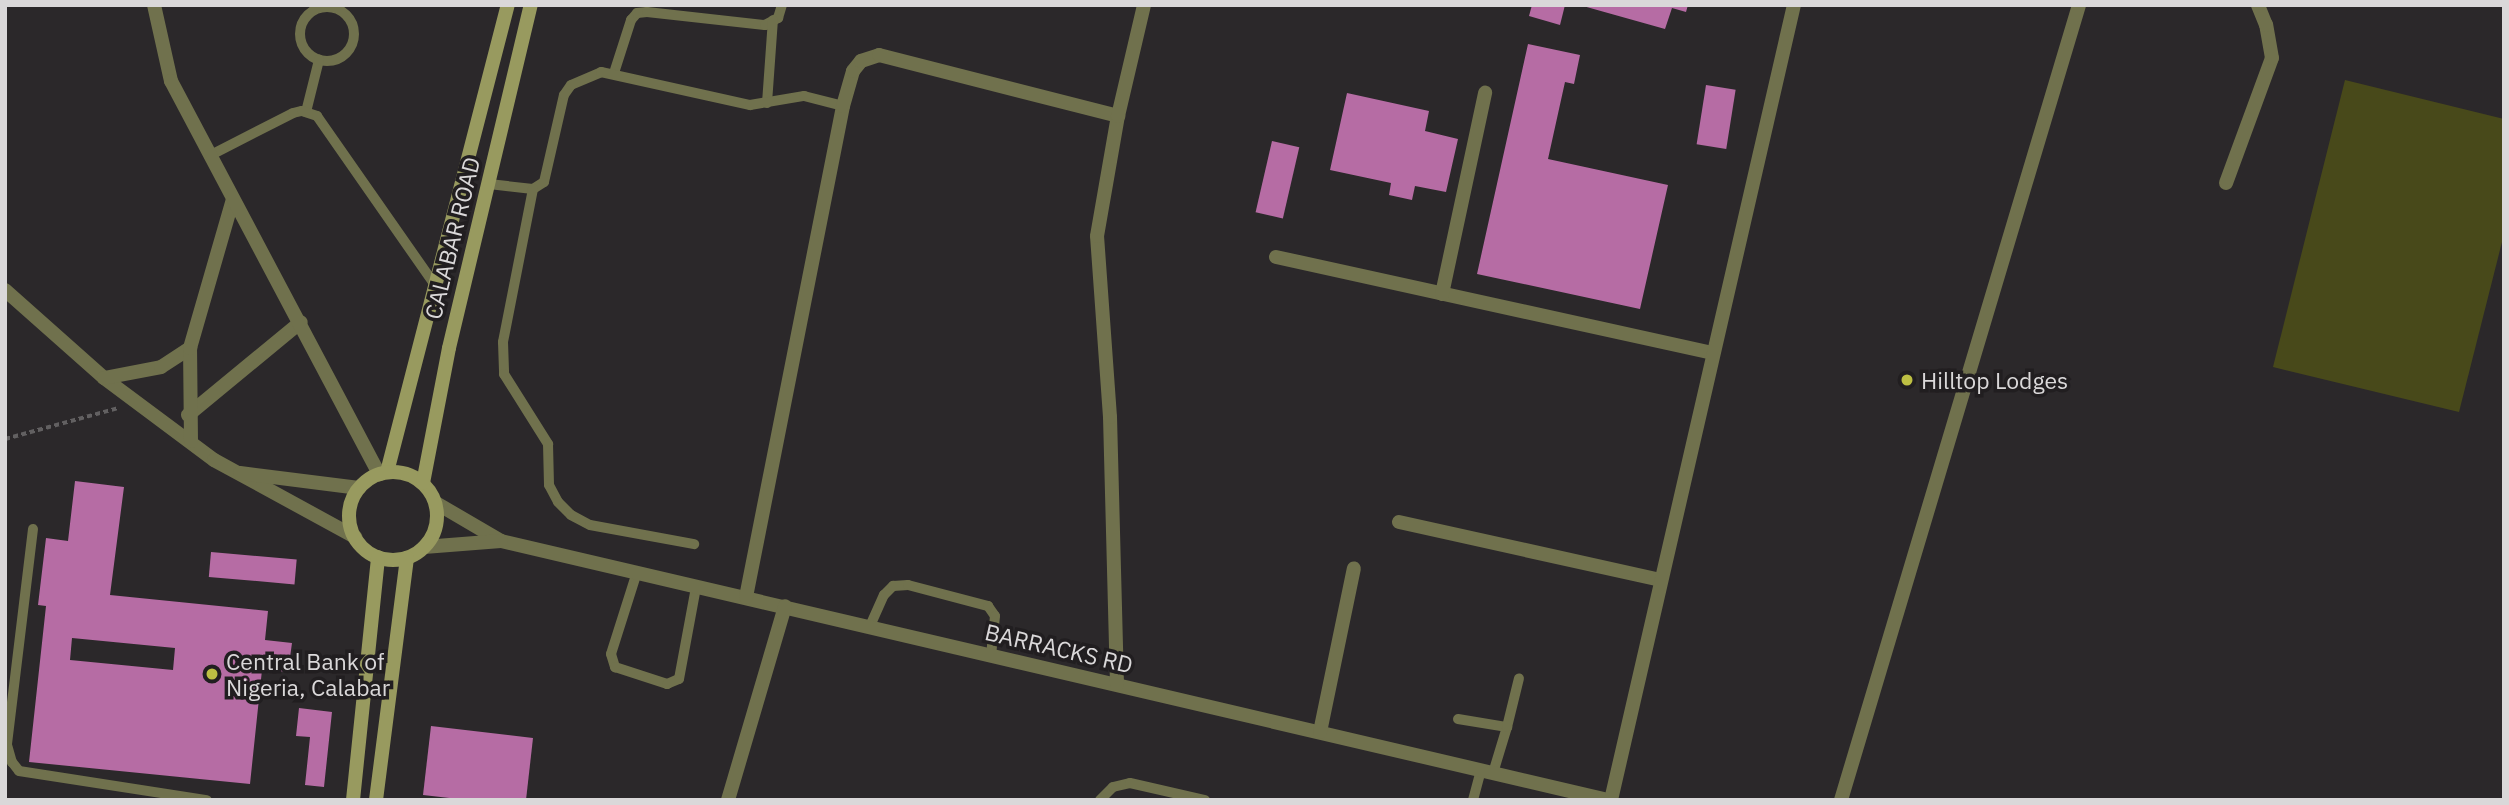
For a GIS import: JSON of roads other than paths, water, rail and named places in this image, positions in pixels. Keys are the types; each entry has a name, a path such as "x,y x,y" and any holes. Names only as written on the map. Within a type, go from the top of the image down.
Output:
{"main road":[{"name":"CALABAR ROAD","path":"383,473 437,289 508,5"},
{"name":"CALABAR ROAD","path":"423,483 449,348 531,5"},
{"path":"383,473 412,476 423,483 436,503 437,522 424,547 407,558 378,557 361,546 355,537 349,512 359,488 383,473"},
{"path":"353,800 378,557"},
{"path":"376,800 407,558"}],"street":[{"path":"154,5 171,81 209,156 383,473"},
{"path":"1117,684 1110,417 1097,236 1118,116 1144,5"},
{"path":"1610,800 1794,5"},
{"path":"1841,800 2079,5"},
{"path":"2226,183 2272,58 2266,25 2258,5"},
{"path":"746,597 853,71 861,61 878,54 1118,116"},
{"path":"1442,294 1485,93"},
{"path":"191,441 188,415 190,348 233,200"},
{"path":"1276,257 1713,354"},
{"path":"5,290 104,378 231,471 355,537"},
{"path":"188,415 301,322"},
{"path":"104,378 160,367 190,348"},
{"path":"231,471 359,488"},
{"name":"BARRACKS RD","path":"436,503 501,541"},
{"path":"1399,522 1661,580"},
{"name":"BARRACKS RD","path":"424,547 501,541 1610,800"},
{"path":"1320,732 1354,568"},
{"path":"728,800 785,606"}],"lane":[{"path":"614,73 631,20 637,13 765,25 778,18 782,5"},
{"path":"327,7 341,11 351,23 354,38 347,52 335,60 319,60 306,52 299,38 302,23 312,11 327,7"},
{"path":"767,103 773,20"},
{"path":"306,112 319,60"},
{"path":"489,184 533,189 544,182 564,95 571,85 601,72 750,106 804,96 844,106"},
{"path":"209,156 293,113 306,112 317,116 437,289"},
{"path":"533,189 503,342 504,374 548,444 549,485 558,502 571,515 590,525 694,544"},
{"path":"33,529 7,745 12,762 19,772 207,800"},
{"path":"637,572 611,654 615,667 667,684 679,679 696,587"},
{"path":"870,626 884,595 893,586 908,585 988,606 995,616 991,656"},
{"path":"1473,800 1507,727 1519,678"},
{"path":"1458,719 1507,727"},
{"path":"1100,800 1113,787 1130,783 1205,800"}],"place":[{"name":"Hilltop Lodges","path":"1907,380"},
{"name":"Central Bank of Nigeria, Calabar","path":"212,674"}]}
